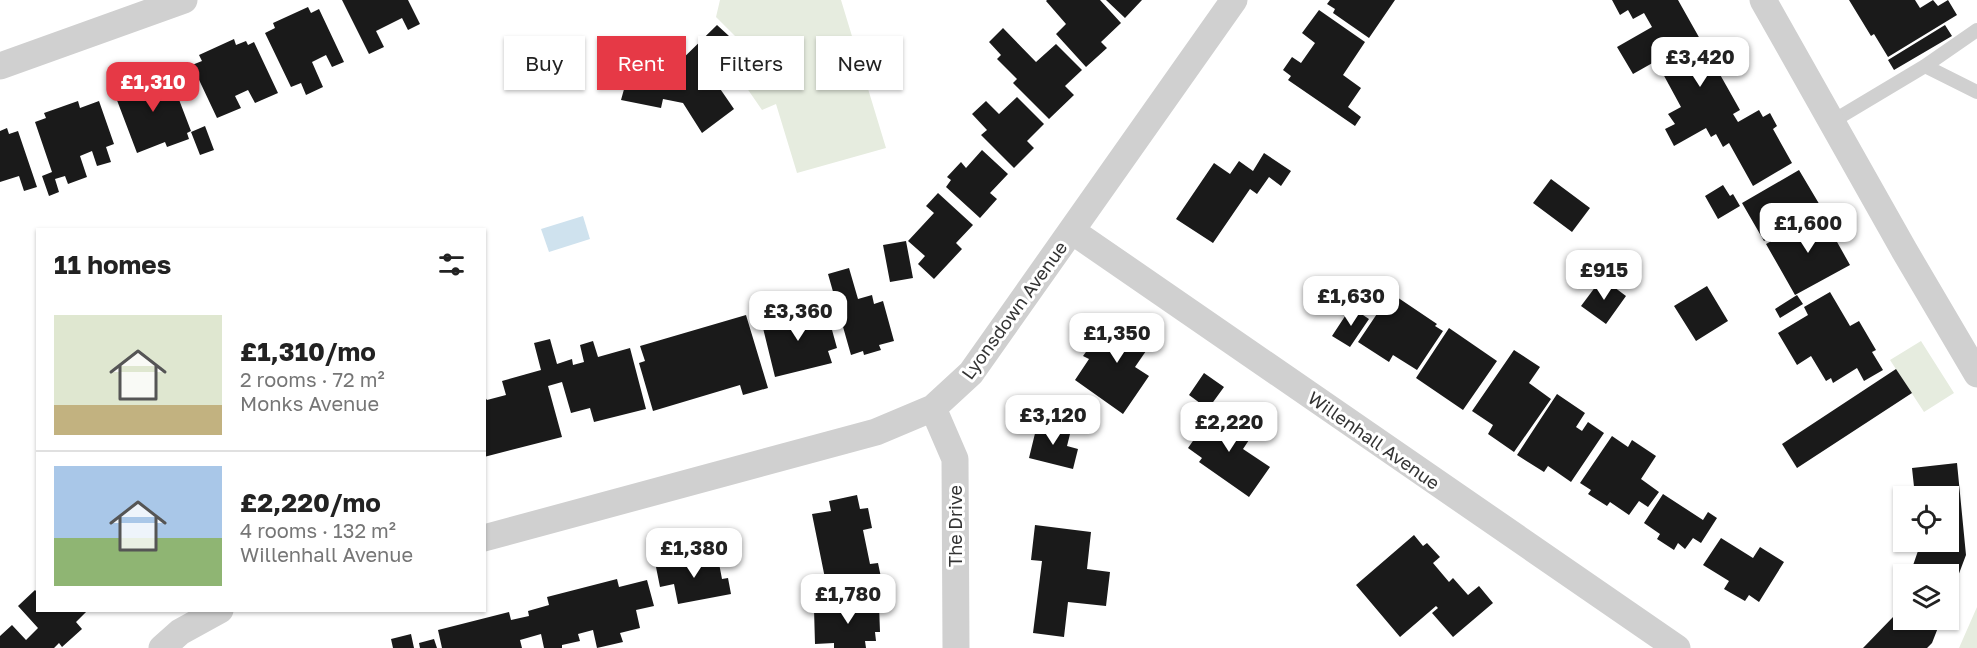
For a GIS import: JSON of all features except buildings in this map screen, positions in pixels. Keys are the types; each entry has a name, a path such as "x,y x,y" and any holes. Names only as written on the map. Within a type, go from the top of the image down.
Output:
{"street":[{"path":"0,66 184,0"},
{"name":"Lyonsdown Avenue","path":"486,537 876,432 933,408 971,373 1234,0"},
{"path":"1763,0 1977,374"},
{"name":"Willenhall Avenue","path":"1072,231 1677,648"},
{"name":"The Drive","path":"933,408 955,459 956,648"},
{"path":"162,648 180,632 216,612"}],"lane":[{"path":"1833,122 1925,66 1977,30"},
{"path":"1925,66 1977,92"}],"shaded area":[{"path":"720,0 841,0 852,36 816,36 816,90 868,90 886,148 797,173 776,104 762,110 748,90 804,90 804,36 735,36 716,17"},
{"path":"1921,341 1954,393 1924,412 1890,360"},
{"path":"1977,607 1977,648 1959,648"}],"water":[{"path":"583,216 590,239 549,252 541,229"}]}
